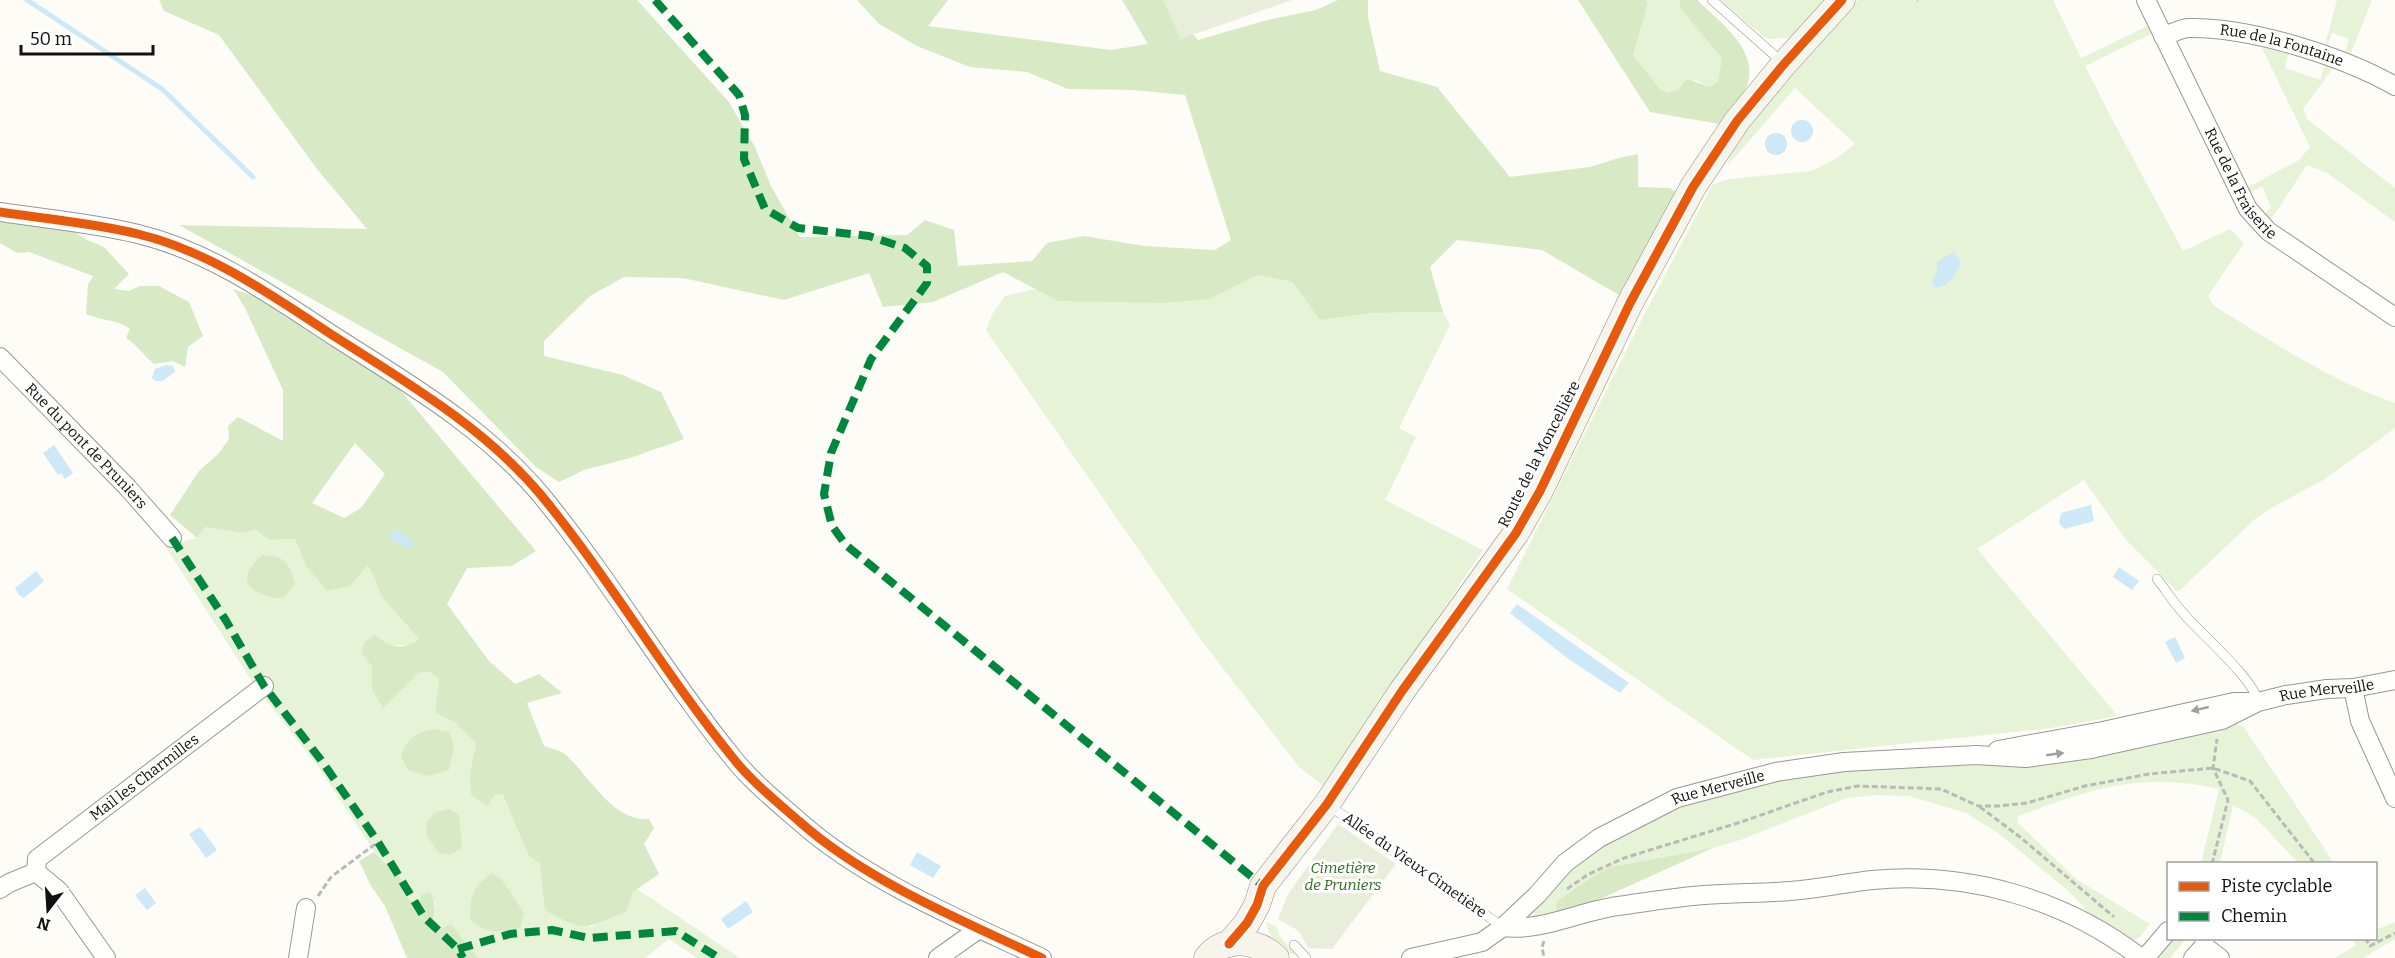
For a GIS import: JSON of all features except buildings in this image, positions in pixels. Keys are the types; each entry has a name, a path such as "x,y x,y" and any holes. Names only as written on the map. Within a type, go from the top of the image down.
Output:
{"street":[{"name":"Route de la Moncellière","path":"1207,958 1229,944 1247,923 1257,905 1263,886 1327,804 1402,691 1516,533 1540,491 1630,303 1693,187 1737,121 1784,64 1842,0"},
{"name":"Rue de la Fraiserie","path":"2145,0 2248,208 2268,231 2395,317"},
{"name":"Rue de la Fontaine","path":"2163,36 2187,28 2252,34 2343,61 2395,86"},
{"path":"0,212 138,234 198,254 242,277 438,403 500,452 539,493 597,568 735,761 802,824 847,857 893,885 1042,958"},
{"name":"Rue du pont de Pruniers","path":"0,357 128,488 172,538"},
{"name":"Rue Merveille","path":"1976,755 2103,731 2234,702 2258,702 2327,689 2353,688 2395,680"},
{"name":"Mail les Charmilles","path":"36,872 38,859 264,686"},
{"path":"2353,688 2360,721 2395,798"},
{"name":"Rue Merveille","path":"1411,958 1482,942 1503,927 1537,895 1565,863 1599,838 1677,798 1776,772 1844,762 1976,755 2026,758 2070,752 2222,720 2258,702"},
{"path":"0,889 36,872 59,891 106,958"},
{"path":"1503,927 1530,927 1604,908 1702,896 1793,891 1874,880 1936,879 1988,885 2046,905 2092,925 2143,958 2167,933"},
{"path":"1257,905 1258,926 1279,951"},
{"path":"298,958 306,908"},
{"path":"938,958 979,929"},
{"path":"1229,944 1246,942 1279,951"},
{"path":"2201,948 2220,958"}],"lane":[{"path":"1712,0 1784,64"},
{"path":"2157,579 2182,612 2233,665 2257,695 2258,702"},
{"name":"Allée du Vieux Cimetière","path":"1327,804 1503,927"},
{"path":"1279,951 1306,958"}],"path":[{"path":"2212,862 2228,800 2214,768 2215,745 2222,720"},
{"path":"1978,806 2027,803 2085,786 2149,774 2214,768 2250,781 2313,862"},
{"path":"1562,894 1587,874 1624,858 1741,822 1827,792 1858,786 1941,789 1978,806 2020,837 2117,920"},
{"path":"306,908 331,877 378,842"},
{"path":"2366,940 2370,946 2395,933"}],"green space":[{"path":"159,0 637,0 729,102 755,147 771,186 800,237 907,235 925,220 954,230 958,266 1032,261 1047,243 1084,236 1144,246 1215,250 1231,240 1185,95 1133,90 1068,89 1027,72 970,67 917,46 879,24 857,0 948,0 928,26 1111,50 1148,44 1122,0 1165,0 1198,40 1267,20 1316,10 1338,0 1368,0 1368,17 1380,71 1437,87 1510,177 1590,167 1638,154 1638,187 1670,188 1677,193 1624,298 1542,250 1457,240 1430,267 1443,312 1373,313 1320,320 1292,282 1258,275 1210,299 1162,303 1058,301 1003,272 933,302 883,307 869,273 784,300 683,278 624,277 590,296 544,341 544,356 623,375 661,392 684,439 630,458 584,470 559,482 536,467 443,372 179,225 367,229 317,169 219,35 164,11"},
{"path":"1163,0 1292,0 1181,39"},
{"path":"1578,0 1646,0 1648,4 1633,55 1660,89 1667,93 1677,90 1687,79 1710,87 1718,81 1722,58 1682,10 1679,2 1680,0 1697,0 1727,28 1744,51 1749,64 1749,77 1745,91 1719,124 1650,112"},
{"path":"1646,0 1680,0 1679,3 1722,58 1718,81 1710,87 1695,80 1682,84 1677,90 1667,93 1660,89 1633,55 1648,4"},
{"path":"1719,0 1823,0 1792,38 1767,39"},
{"path":"1858,0 2053,0 2081,58 2148,26 2151,34 2085,66 2183,251 2230,229 2244,243 2208,296 2213,305 2324,372 2395,403 2395,428 2325,479 2255,519 2178,592 2127,541 2084,480 1977,549 2118,716 2051,728 1753,760 1507,589 1643,317 1713,184 1730,179 1811,171 1834,160 1855,144 1795,88 1728,165 1731,147 1786,77"},
{"path":"2337,0 2372,0 2351,53 2345,51 2349,39 2332,33 2327,46 2325,45"},
{"path":"2262,48 2288,54 2285,68 2320,80 2325,65 2333,68 2303,109 2307,119 2395,188 2395,222 2327,173 2307,165 2270,221 2263,216 2271,207 2262,186 2250,193 2248,187 2299,160 2310,147"},
{"path":"0,216 69,228 85,239 104,247 129,274 114,289 129,291 140,286 159,286 189,302 203,336 188,347 185,367 173,361 154,364 126,338 130,329 120,323 86,314 88,285 93,276 29,252 17,253 0,243"},
{"path":"1258,275 1292,282 1320,320 1373,313 1443,312 1450,325 1399,428 1416,437 1385,500 1483,550 1324,786 1299,767 1202,641 986,330 993,313 1005,296 1036,289 1058,301 1210,299"},
{"path":"233,289 260,298 349,353 400,390 536,551 512,566 467,568 447,604 489,661 515,684 539,674 562,693 527,703 544,746 566,755 613,806 636,818 649,819 654,828 644,844 659,874 633,892 626,912 585,926 569,922 545,910 540,863 529,856 503,795 496,794 487,806 471,795 470,773 476,743 454,722 435,713 439,679 430,672 419,673 383,708 372,690 372,667 361,652 365,642 375,635 396,646 407,645 419,639 381,596 374,576 367,566 350,586 327,591 306,566 295,539 269,540 255,529 243,533 205,527 197,538 170,515 199,471 219,453 229,439 228,426 238,417 283,441 283,390 244,306","holes":["355,443 385,474 361,508 344,518 312,503"]},
{"path":"205,527 243,533 255,528 269,540 295,539 306,566 350,586 366,565 374,575 381,596 419,639 410,645 387,645 361,652 372,667 372,690 384,707 419,673 430,672 439,679 435,713 454,722 476,743 470,773 496,794 503,795 531,848 590,927 626,912 633,892 637,889 740,958 697,958 669,939 645,958 478,958 451,924 432,935 431,923 436,902 419,906 407,898 409,886 374,851 319,768 253,683 165,546 197,538"},
{"path":"262,555 281,559 291,570 295,584 283,599 262,594 249,586 248,573"},
{"path":"2230,721 2243,726 2333,862 2297,862 2256,818 2233,805 2220,862 2201,862 2219,789 2191,784 2165,782 2117,786 2069,798 2019,816 2017,822 2076,879 2150,924 2140,937 2128,943 2086,914 2084,907 2066,889 1998,833 1966,813 1909,796 1874,795 1847,798 1740,840 1713,848 1610,867 1579,886 1559,914 1540,917 1534,915 1531,909 1572,866 1607,841 1668,810 1790,777 1857,769 2022,764"},
{"path":"434,729 450,732 454,748 449,770 428,776 408,770 401,756 406,744 417,734"},
{"path":"449,809 459,815 462,848 450,855 439,853 427,836 426,824 434,813"},
{"name":"Cimetière de Pruniers","path":"1338,824 1396,864 1332,949 1308,948 1299,931 1278,919 1288,894"},
{"path":"1713,848 1589,904 1559,914 1556,910 1557,902 1610,867"},
{"path":"374,852 409,886 407,898 418,905 421,895 430,892 434,903 432,934 451,924 478,958 407,958 385,906 371,886 359,861"},
{"path":"492,873 502,880 524,913 520,928 494,931 482,928 470,920 473,893 480,883"},
{"path":"1266,922 1276,926 1281,938 1296,955 1290,954 1276,944"},
{"path":"2395,922 2395,939 2363,958 2335,958 2356,945 2353,940 2377,940 2377,927 2378,929"},
{"path":"2171,940 2185,940 2170,958 2155,958"}],"water":[{"path":"1802,120 1810,123 1813,131 1810,139 1802,142 1794,139 1791,131 1794,123"},
{"path":"1776,133 1784,136 1787,144 1784,152 1776,155 1768,152 1765,144 1768,136"},
{"path":"1954,252 1961,262 1957,271 1949,282 1935,288 1932,281 1937,273 1937,262"},
{"path":"167,365 173,366 175,372 162,381 152,378 155,369"},
{"path":"54,445 73,473 65,479 61,473 58,475 43,453"},
{"path":"2091,505 2094,521 2064,529 2059,523 2061,513"},
{"path":"396,529 414,543 410,549 400,545 389,536"},
{"path":"2119,567 2139,581 2132,590 2113,577"},
{"path":"36,571 44,581 24,598 15,588"},
{"path":"1517,604 1629,683 1620,693 1567,658 1510,613"},
{"path":"2175,637 2185,658 2176,663 2165,642"},
{"path":"200,827 217,850 206,858 189,834"},
{"path":"917,852 941,866 933,878 910,865"},
{"path":"145,888 156,903 147,910 135,895"},
{"path":"746,901 753,912 728,929 721,919"}],"waterway":[{"path":"27,0 162,89 253,177"}],"marked path":[{"path":"655,0 739,95 745,115 744,159 765,209 798,228 869,236 905,248 927,266 927,283 871,359 831,453 824,494 832,526 846,545 1263,886"},
{"path":"172,538 225,619 264,686 321,760 378,842 424,917 458,949 463,958"},
{"path":"458,949 510,934 552,930 589,938 676,931 719,958"}],"cycle path":[{"path":"1229,944 1247,923 1257,905 1263,886 1327,804 1402,691 1516,533 1540,491 1630,303 1693,187 1737,121 1784,64 1842,0"},
{"path":"0,212 121,230 191,252 242,277 445,409 496,449 541,495 708,726 740,767 765,791 800,822 854,863 916,898 1042,958"}]}
